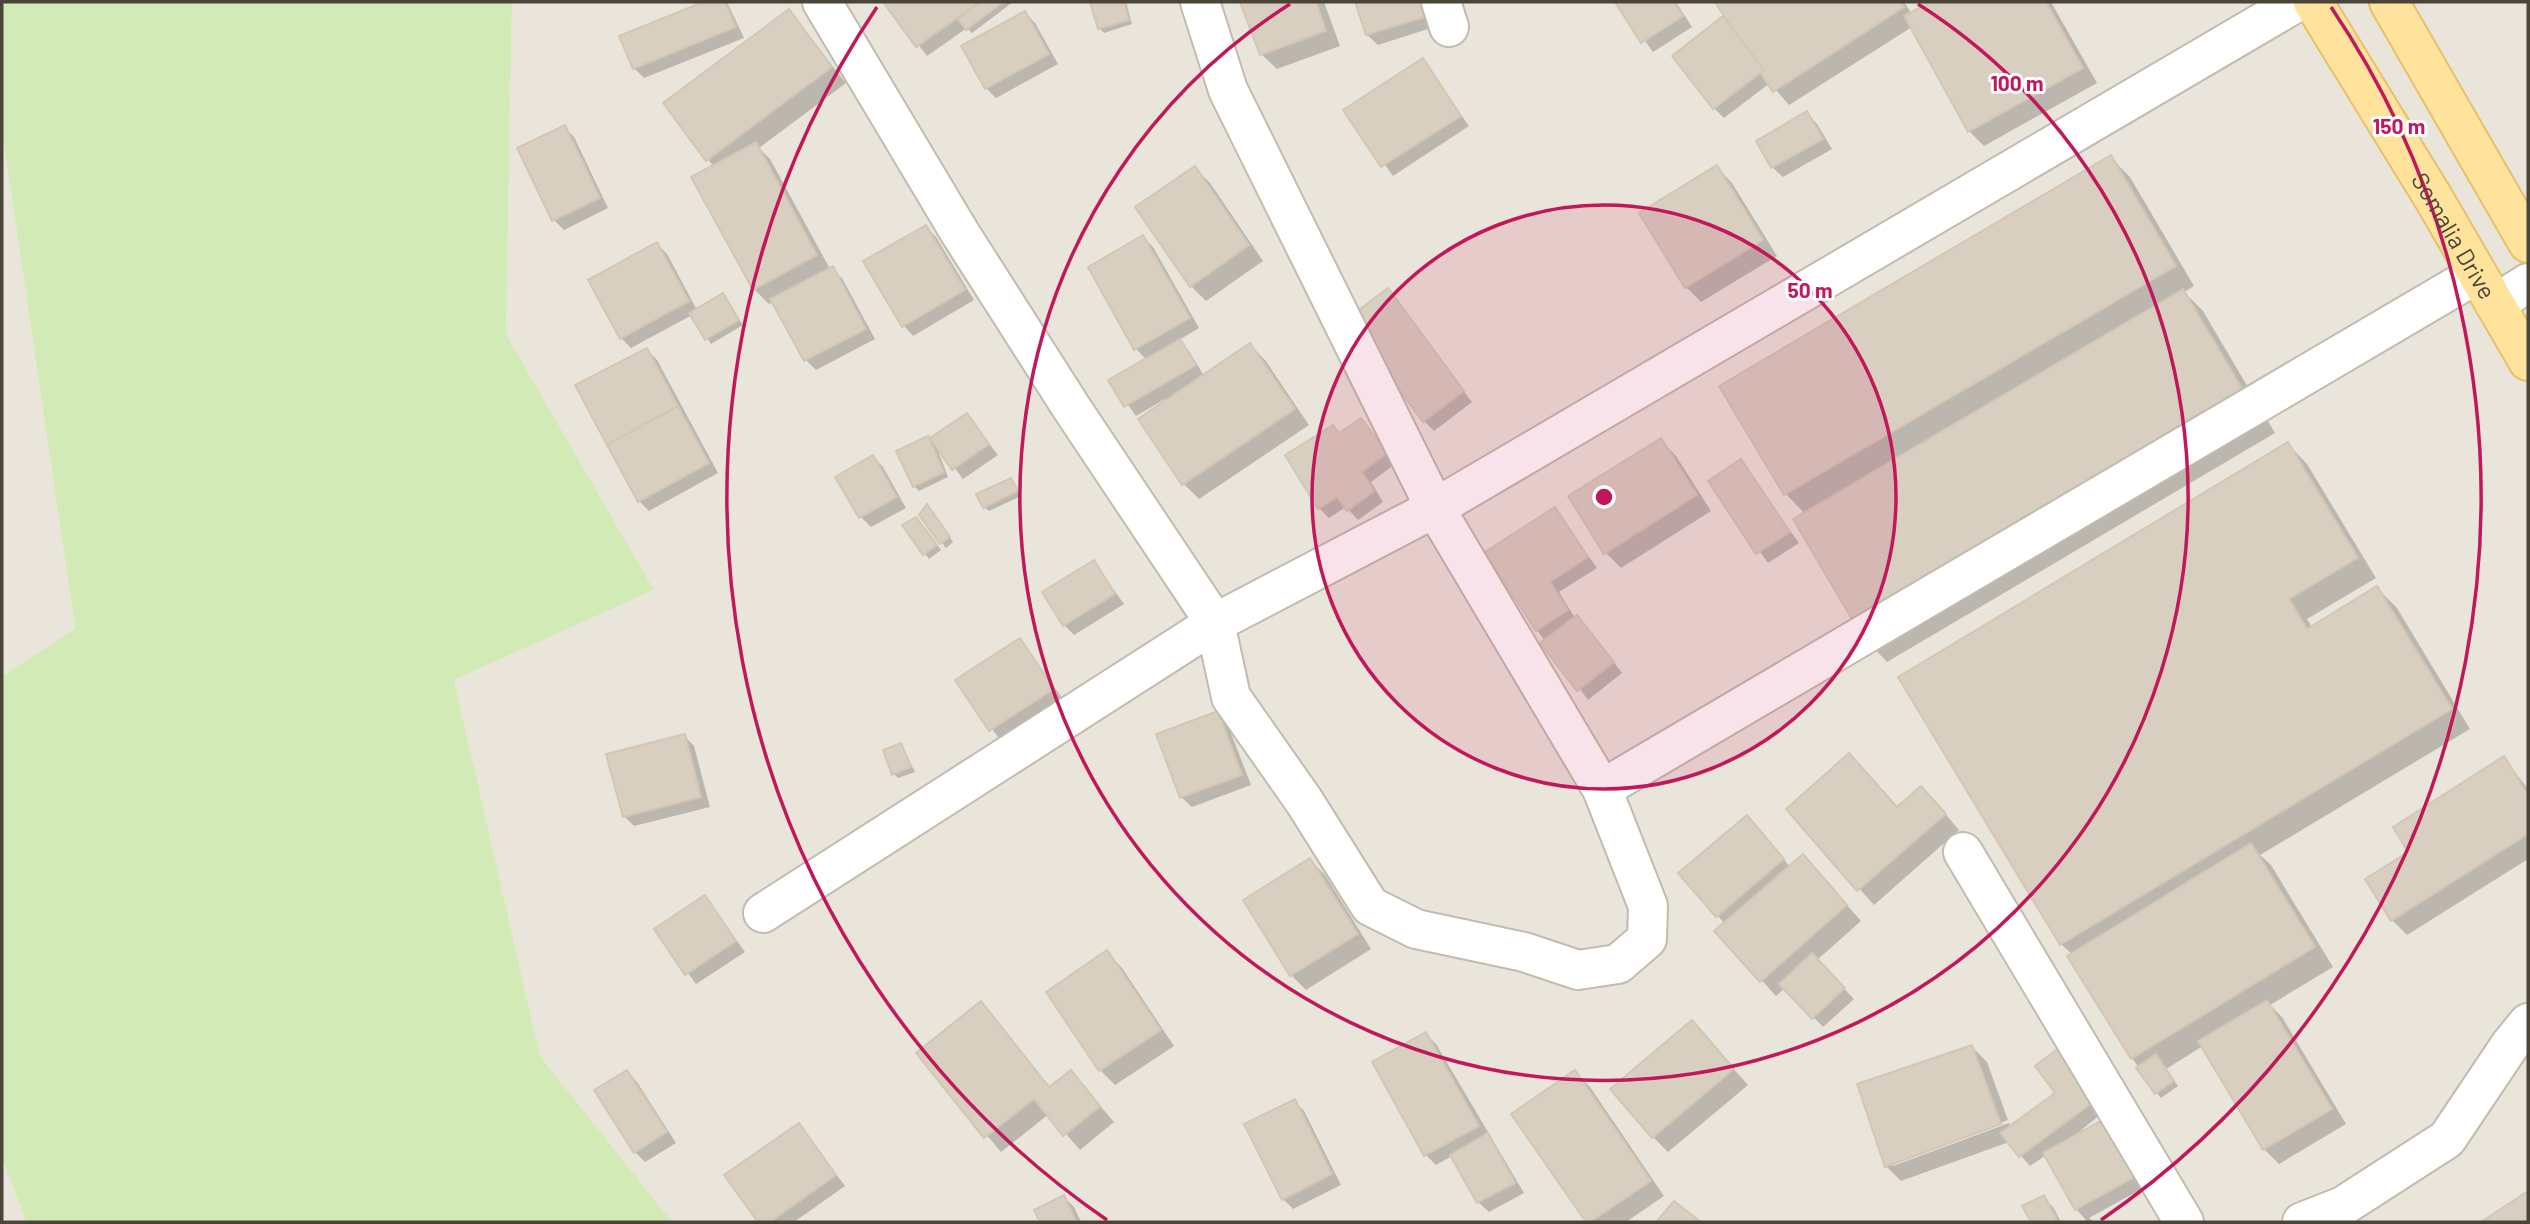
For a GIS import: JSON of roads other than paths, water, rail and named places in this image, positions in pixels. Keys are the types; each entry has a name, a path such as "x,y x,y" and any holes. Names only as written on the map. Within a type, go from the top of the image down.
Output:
{"main road":[{"name":"Somalia Drive","path":"2314,2 2528,361"},
{"path":"2389,2 2528,243"}],"street":[{"path":"822,2 982,268 1215,622 1231,697 1304,801 1370,906 1416,929 1524,951 1578,970 1618,964 1647,939 1648,906 1602,789 1435,508 1227,90 1200,2"},
{"path":"763,913 1215,622 1435,508 2297,2"},
{"path":"1602,789 2486,289 2528,283"},
{"path":"1963,852 2184,1222"},
{"path":"2302,1222 2343,1206 2447,1139 2510,1045 2528,1023"}]}
